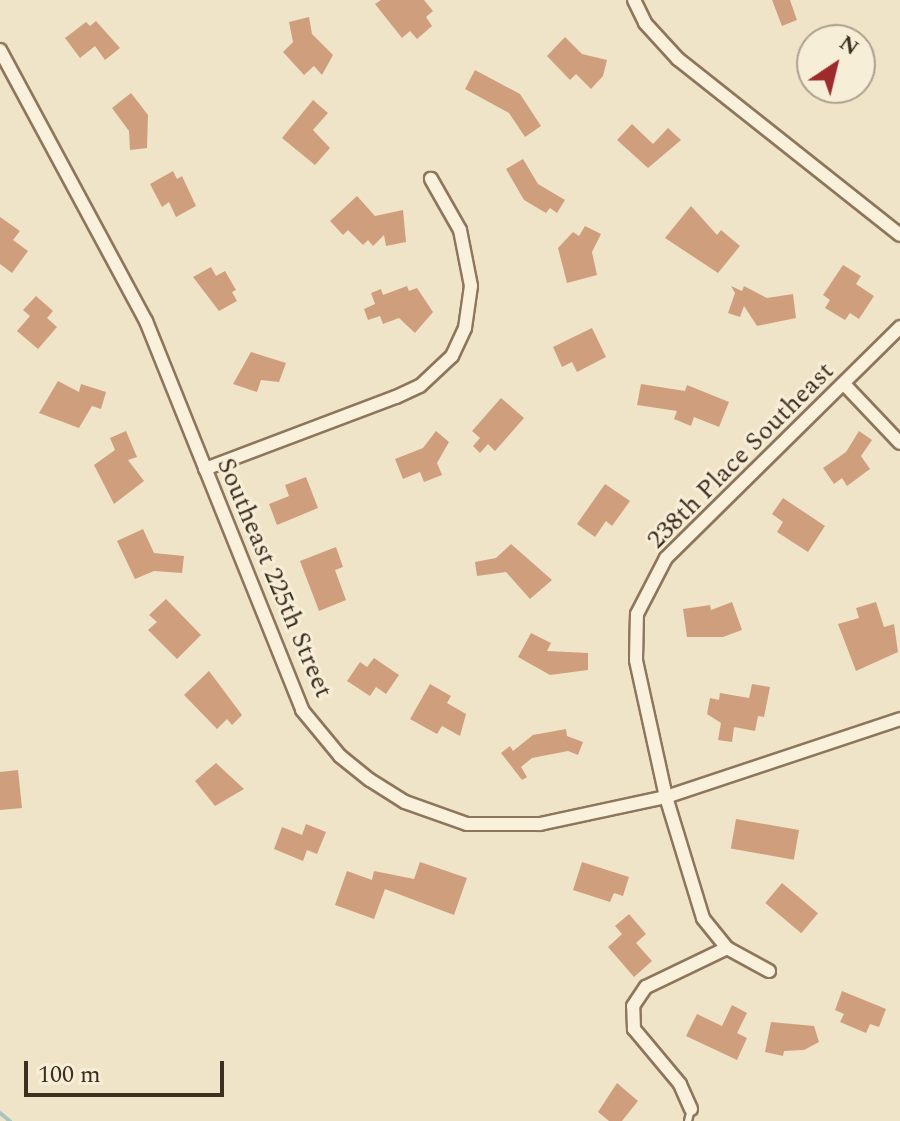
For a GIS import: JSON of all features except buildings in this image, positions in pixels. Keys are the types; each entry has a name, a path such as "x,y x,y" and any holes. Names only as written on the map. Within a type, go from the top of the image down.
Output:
{"street":[{"path":"634,0 653,33 678,59 900,235"},
{"name":"Southeast 225th Street","path":"0,50 146,321 302,710 340,756 370,780 405,802 477,825 540,824 666,797 900,719"},
{"path":"205,469 408,391 452,356 465,328 471,286 460,230 431,179"},
{"name":"238th Place Southeast","path":"769,971 727,948 703,918 666,797 636,660 637,614 666,558 900,327"},
{"path":"844,384 900,443"},
{"path":"689,1115 680,1084 634,1029 633,1006 646,987 727,948"}],"waterway":[{"path":"0,1113 10,1121"}]}
